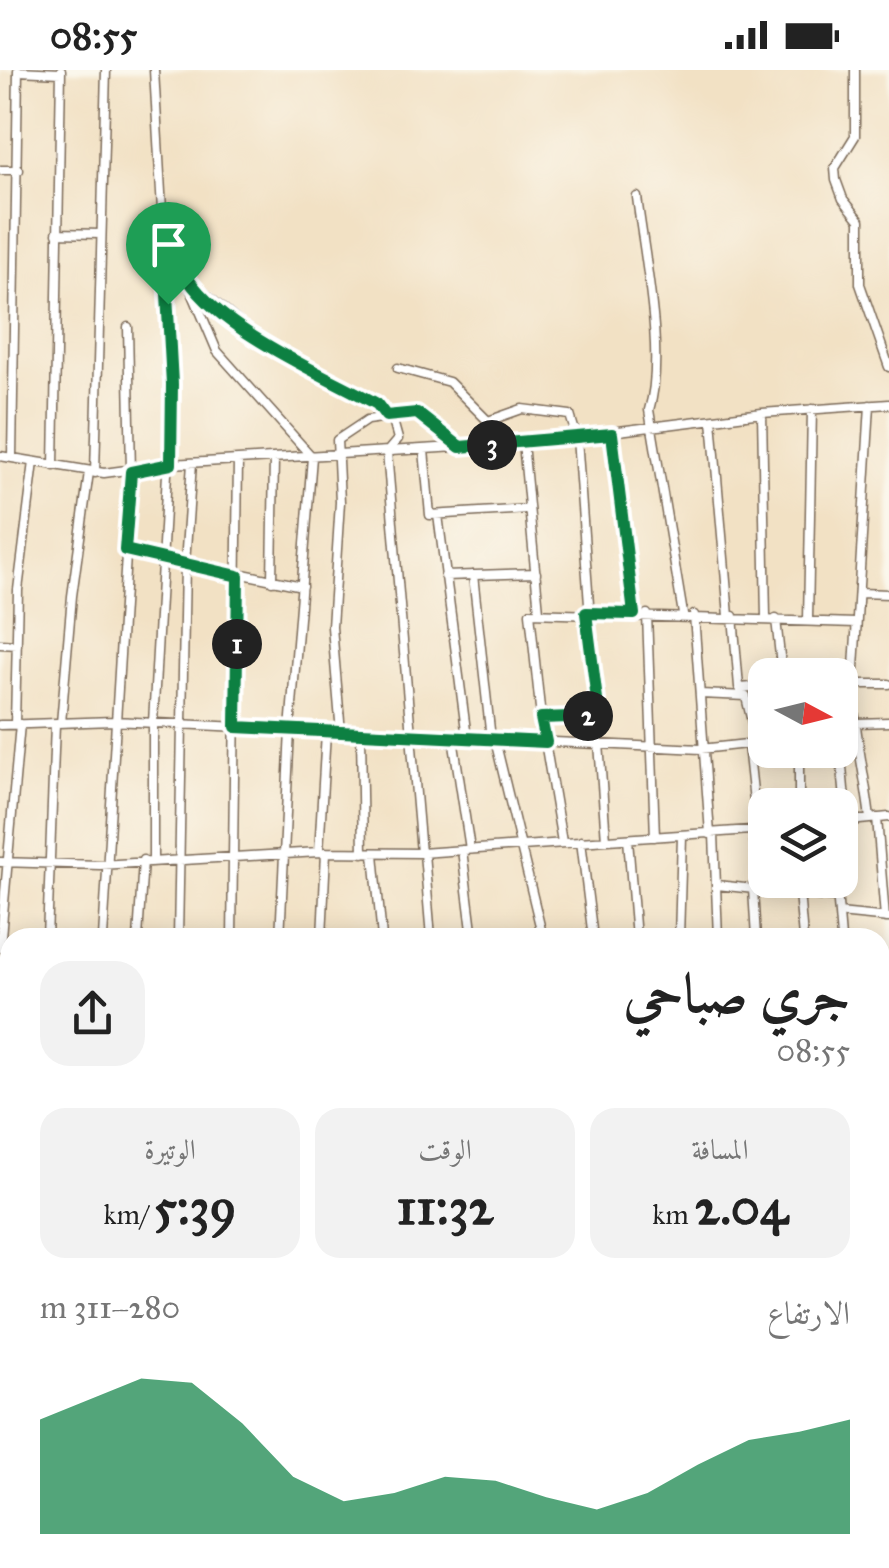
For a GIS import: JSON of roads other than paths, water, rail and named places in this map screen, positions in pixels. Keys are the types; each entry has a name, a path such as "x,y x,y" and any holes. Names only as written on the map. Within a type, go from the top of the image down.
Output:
{"street":[{"path":"47,928 58,724 72,596 92,473 106,70"},
{"path":"153,860 153,723 171,464 172,384 154,70"},
{"path":"855,70 855,136 836,168 836,180 843,199 860,220 860,284 889,367"},
{"path":"12,458 18,71 61,72 54,466"},
{"path":"0,170 19,170"},
{"path":"638,197 653,318 654,394 649,410 683,614"},
{"path":"163,222 216,351 312,456 290,730 280,928"},
{"path":"58,233 100,234"},
{"path":"188,279 207,300 252,334 377,404 393,421 398,439 387,452 430,928"},
{"path":"104,928 131,472 128,327"},
{"path":"398,368 449,382 488,421 522,409 570,414 577,438 586,613 599,716 606,840"},
{"path":"0,456 92,473 131,472 171,464 523,443 762,413 889,403"},
{"path":"854,658 870,405"},
{"path":"808,620 812,409"},
{"path":"341,732 332,627 337,440 367,420 417,413 460,447"},
{"path":"762,413 766,618"},
{"path":"712,420 731,616 748,711"},
{"path":"612,434 634,614"},
{"path":"523,443 539,611"},
{"path":"424,450 430,516 528,509"},
{"path":"272,582 274,458"},
{"path":"232,928 238,460"},
{"path":"2,928 10,862 22,544 34,462"},
{"path":"178,928 186,564 192,463"},
{"path":"438,515 467,738"},
{"path":"125,550 302,586"},
{"path":"445,576 536,573"},
{"path":"473,575 493,740 541,928"},
{"path":"859,594 889,594"},
{"path":"562,842 541,718 530,616 539,611 856,622"},
{"path":"647,614 655,837"},
{"path":"694,614 700,749 717,884 718,928"},
{"path":"776,619 780,658"},
{"path":"0,644 18,645"},
{"path":"858,684 889,684"},
{"path":"700,694 748,691"},
{"path":"541,718 599,716"},
{"path":"858,723 889,722"},
{"path":"0,725 153,723 700,749 748,745"},
{"path":"322,928 326,732"},
{"path":"361,734 363,852"},
{"path":"839,913 887,918 858,734"},
{"path":"453,738 471,928"},
{"path":"858,821 889,817"},
{"path":"0,862 107,863 322,852 422,853 748,830"},
{"path":"679,928 682,836"},
{"path":"628,839 635,928"},
{"path":"581,841 593,928"},
{"path":"374,854 381,928"},
{"path":"139,928 143,860"},
{"path":"717,884 748,888"},
{"path":"756,898 756,928"},
{"path":"802,928 803,898"},
{"path":"838,898 840,928"}]}
